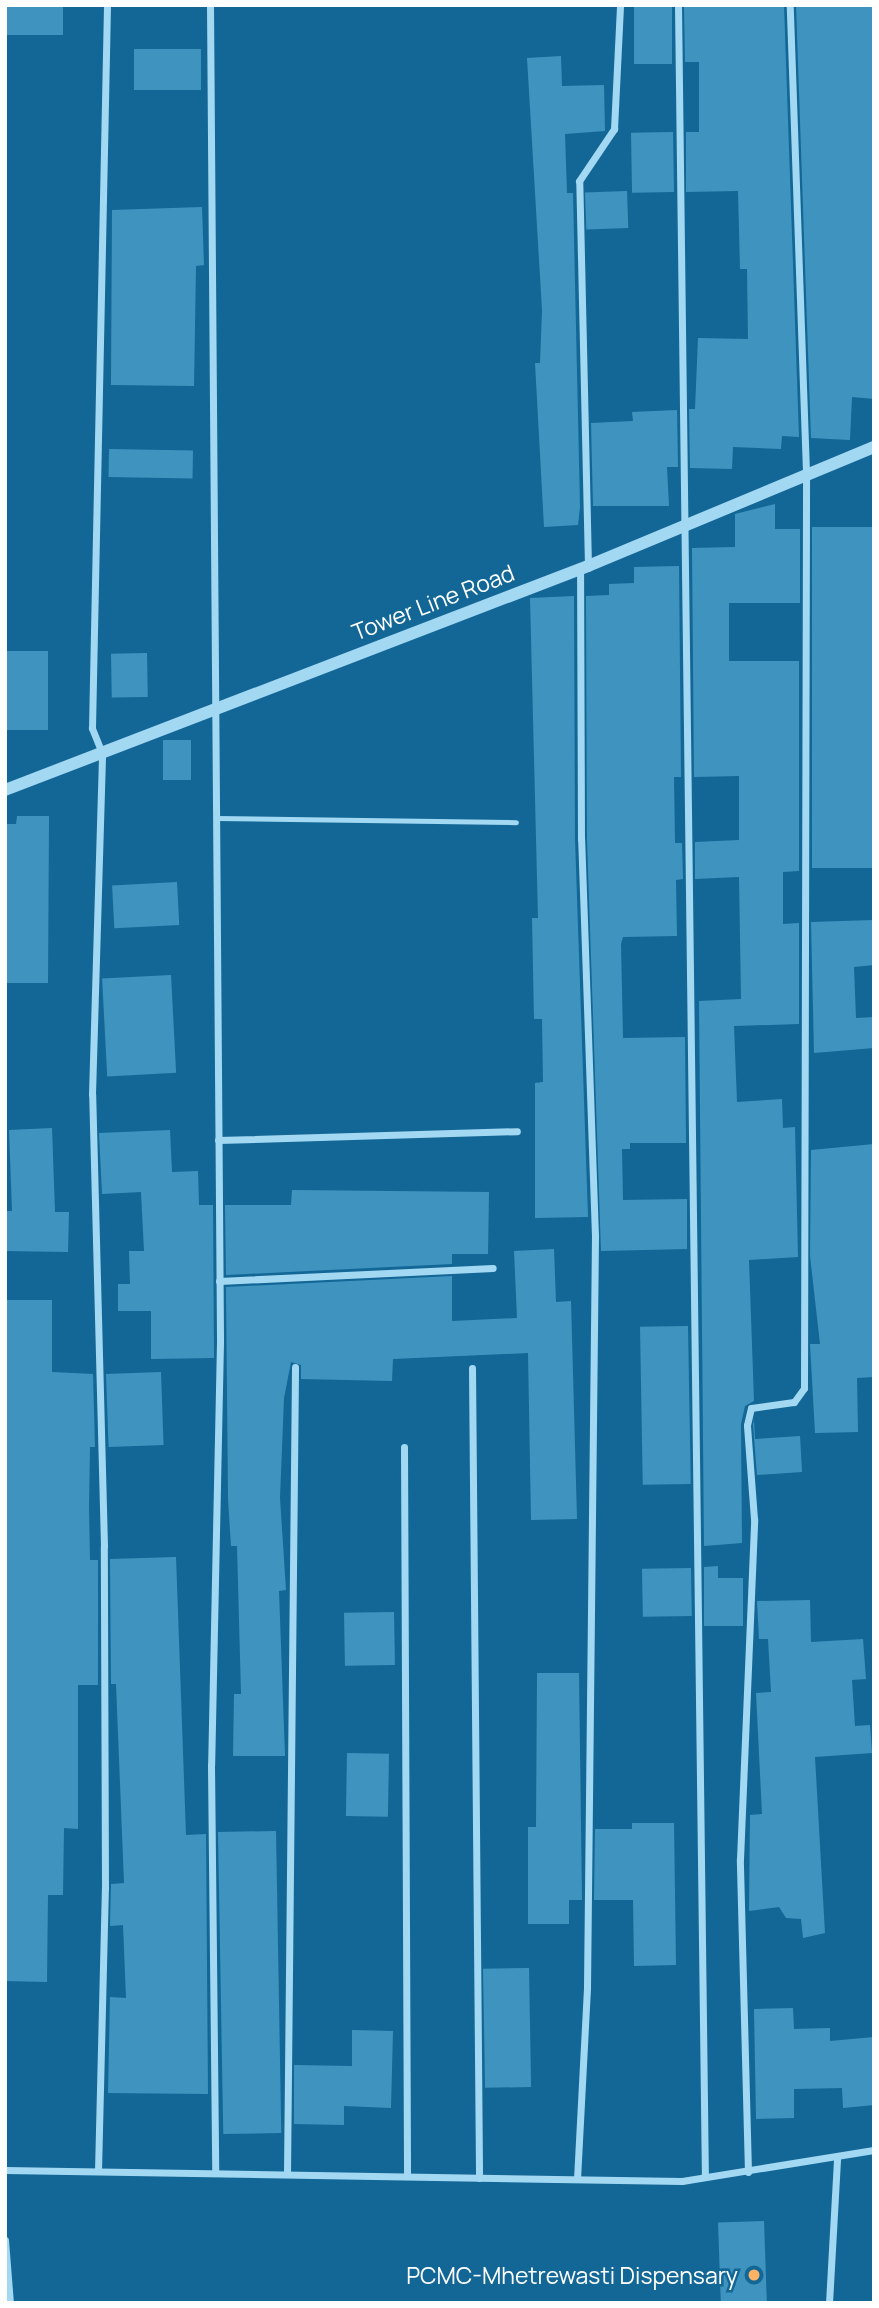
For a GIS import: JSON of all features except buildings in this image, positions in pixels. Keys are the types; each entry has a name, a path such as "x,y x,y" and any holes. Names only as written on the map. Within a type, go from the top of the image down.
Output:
{"street":[{"path":"98,2171 105,1888 104,1560 92,1094 102,753 92,729 107,5"},
{"path":"210,5 219,1281 211,1765 215,2173"},
{"path":"577,2179 587,1987 596,1236 581,839 584,567 579,181 614,129 620,5"},
{"path":"678,5 705,2178"},
{"path":"748,2172 740,1859 754,1519 747,1425 751,1408 794,1402 804,1388 806,472 790,5"},
{"name":"Tower Line Road","path":"5,790 584,567 806,472 874,447"},
{"path":"218,1140 517,1132"},
{"path":"219,1281 493,1268"},
{"path":"288,2174 295,1367"},
{"path":"471,1368 479,2178"},
{"path":"404,1447 407,2176"},
{"path":"5,2170 479,2178 705,2178 874,2150"},
{"path":"829,2303 837,2158"},
{"path":"5,2240 10,2303"}],"lane":[{"path":"216,818 516,822"}],"place":[{"name":"PCMC-Mhetrewasti Dispensary","path":"754,2275"}]}
